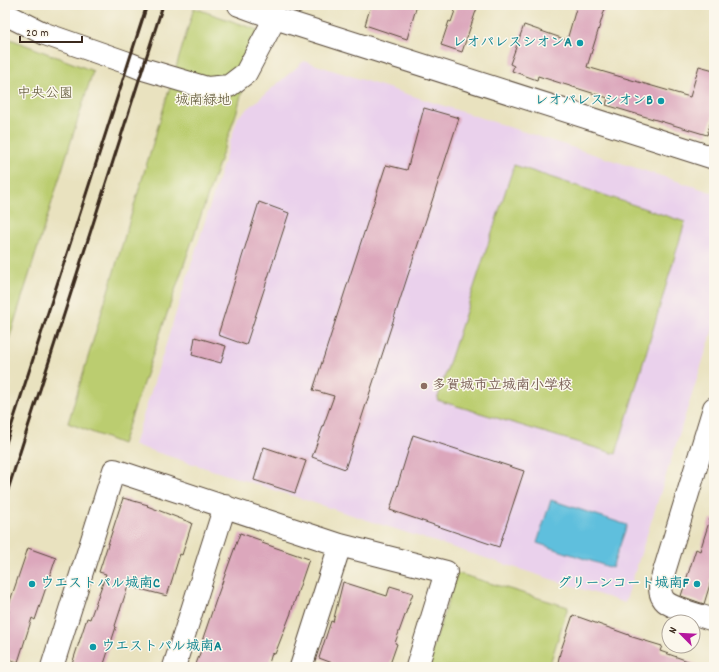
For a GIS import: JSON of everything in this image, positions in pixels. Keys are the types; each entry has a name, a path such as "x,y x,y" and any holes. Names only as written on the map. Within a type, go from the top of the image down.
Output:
{"street":[{"path":"239,5 275,18 714,158"},
{"path":"5,14 45,34 143,69 207,88 229,86 246,73 275,18"},
{"path":"714,408 660,585 660,592 664,600 671,606 714,620"},
{"path":"52,667 114,470 340,545 446,572 417,667"},
{"path":"174,667 225,506"},
{"path":"301,667 340,545"}],"shaded area":[{"name":"多賀城市立城南小学校","path":"304,61 714,193 714,326 625,603 134,445 238,117"}],"green space":[{"name":"城南緑地","path":"194,8 258,30 237,111 122,444 68,423"},
{"name":"中央公園","path":"5,37 93,71 5,352"},
{"path":"514,165 685,222 616,454 437,400"},
{"path":"457,573 568,607 549,667 427,667"}],"water":[{"path":"551,500 627,525 612,568 537,543"}],"building":[{"path":"371,5 417,5 407,39 365,25"},
{"path":"457,5 478,5 462,52 441,45 449,21 451,22"},
{"path":"577,5 606,5 587,67 690,97 699,66 714,70 714,111 707,135 606,105 608,98 538,76 537,80 512,71 514,66 510,64 524,25 567,40"},
{"path":"424,108 459,118 345,469 312,457 334,396 313,390 386,165 407,170"},
{"path":"259,202 289,213 246,345 218,335"},
{"path":"195,337 226,346 221,363 192,355"},
{"path":"413,435 524,471 499,547 390,510"},
{"path":"264,447 306,461 295,493 254,480"},
{"path":"123,498 148,505 147,506 192,523 182,555 180,554 167,596 128,586 103,667 71,667 87,618 90,619 106,574 99,572"},
{"name":"グリーンコート城南F","path":"710,519 714,519 714,571 704,604 681,596 696,549 700,551"},
{"path":"240,533 263,541 262,543 309,559 291,613 275,654 272,653 268,667 195,667 204,642 202,641"},
{"name":"ウエストパル城南C","path":"28,548 56,558 35,620 32,618 18,662 5,658 5,624 9,611 7,610"},
{"path":"343,582 387,596 390,586 413,593 395,643 397,644 389,667 343,667 319,658 331,621 333,622"},
{"path":"573,615 629,636 661,646 661,654 668,654 699,665 699,667 557,667 560,653"}],"railway":[{"path":"5,446 147,5"},
{"path":"5,499 163,5"}],"place":[{"name":"レオパレスシオンA","path":"580,43"},
{"name":"レオパレスシオンB","path":"661,101"},
{"name":"多賀城市立城南小学校","path":"424,386"},
{"name":"ウエストパル城南C","path":"32,584"},
{"name":"グリーンコート城南F","path":"697,584"},
{"name":"ウエストパル城南A","path":"93,647"}]}
